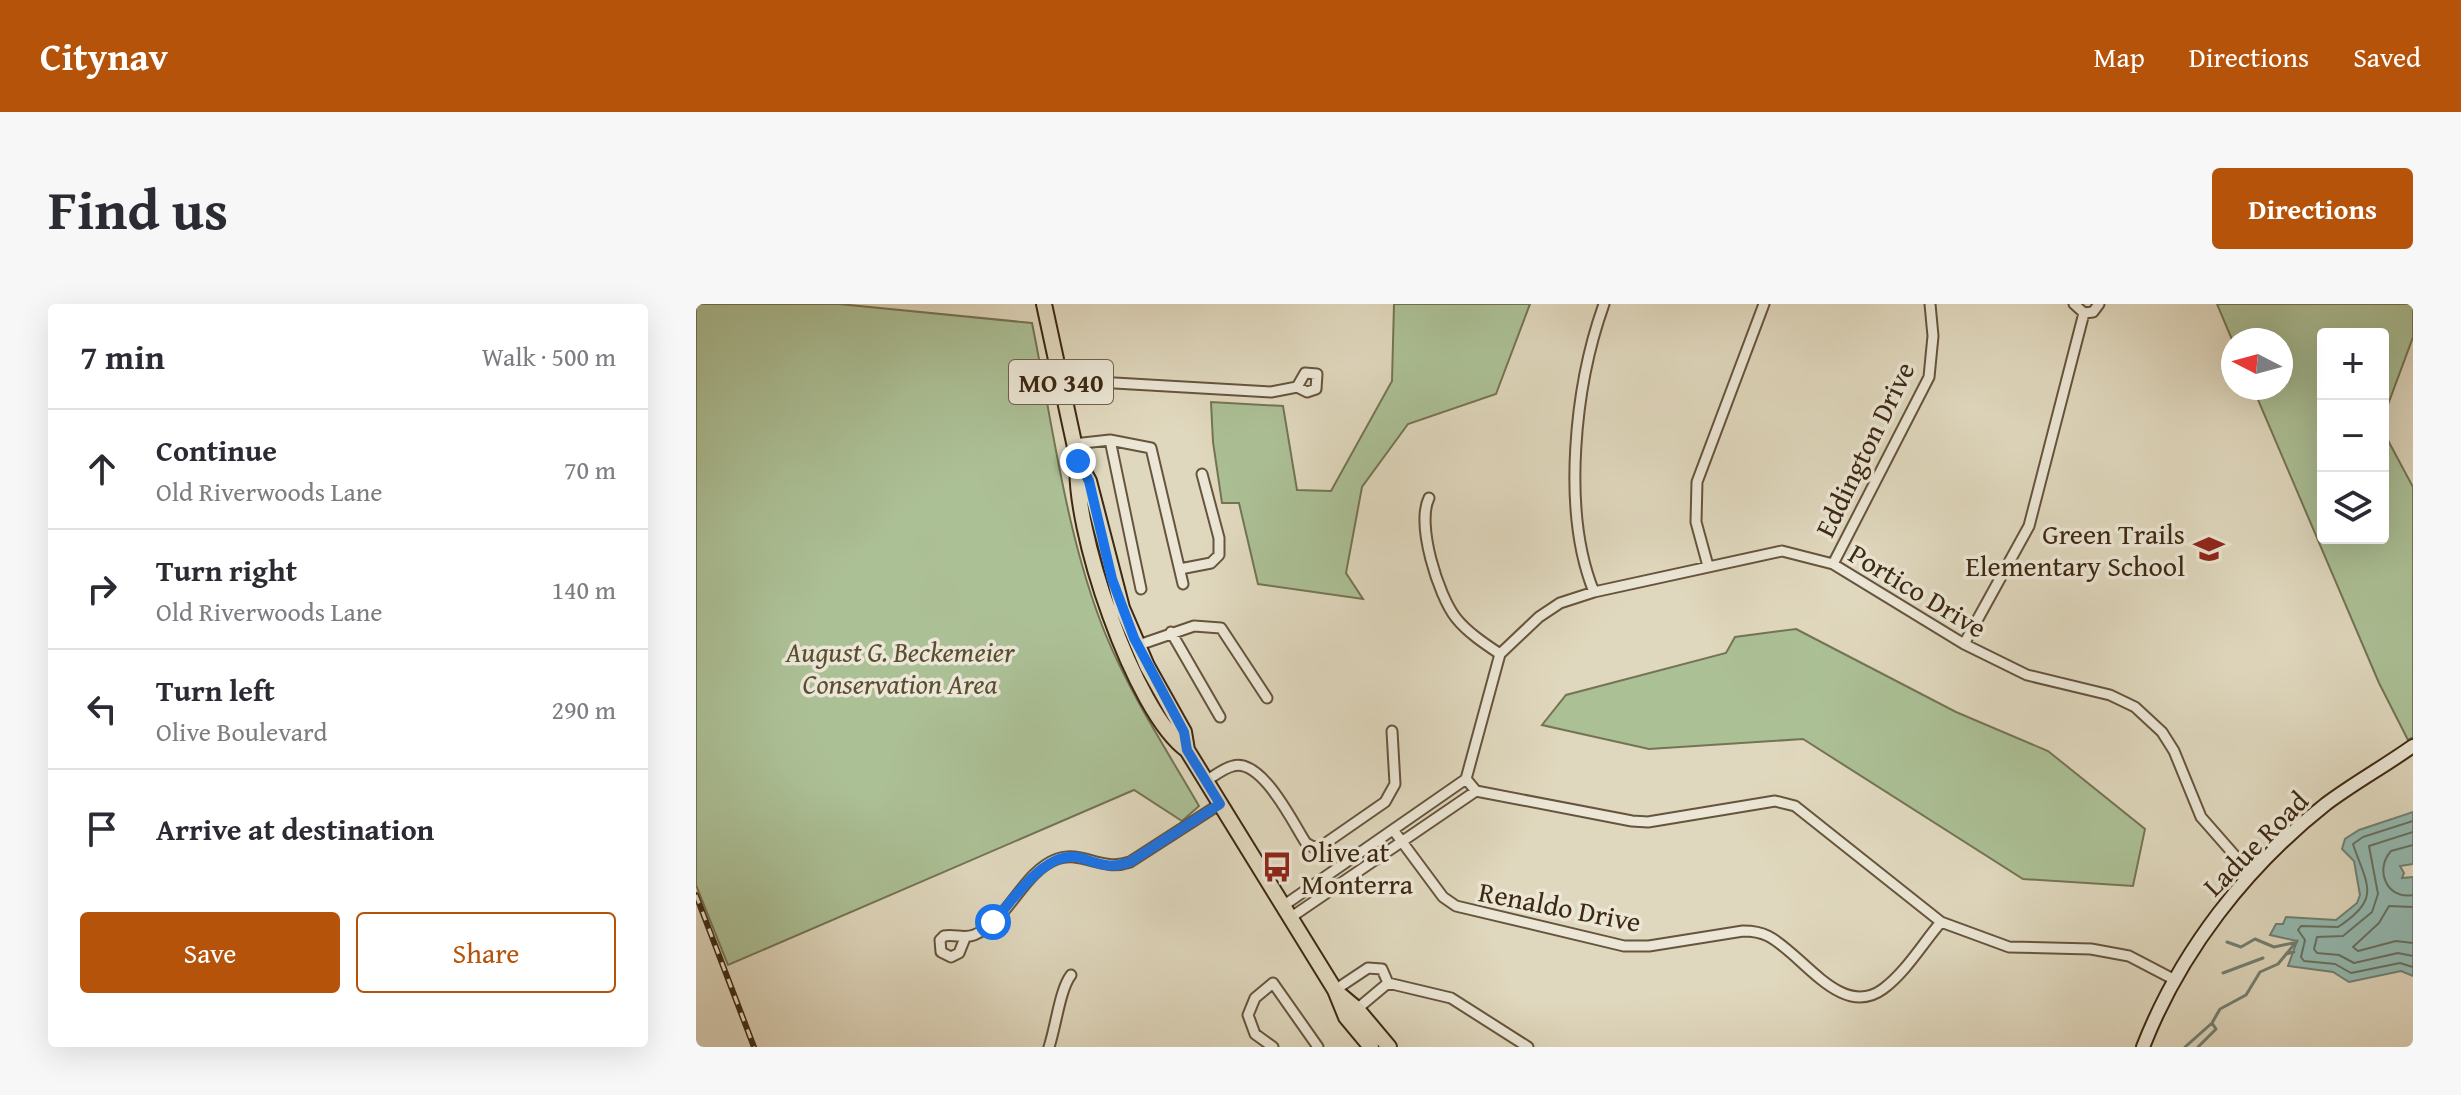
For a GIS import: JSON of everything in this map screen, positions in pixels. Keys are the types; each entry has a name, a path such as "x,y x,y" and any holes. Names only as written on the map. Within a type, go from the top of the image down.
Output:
{"main road":[{"name":"MO 340","path":"1044,304 1078,461 1089,481 1131,648 1184,732 1187,750 1335,990 1346,1017 1371,1047"},
{"name":"Ladue Road","path":"2143,1047 2175,980 2232,893 2324,806 2413,746"},
{"name":"MO 340","path":"1335,990 1357,1009 1389,1047"}],"street":[{"path":"1594,592 1584,567 1574,513 1587,358 1604,304"},
{"path":"1708,566 1696,522 1697,482 1764,304"},
{"name":"Eddington Drive","path":"1833,564 1929,377 1933,336 1930,304"},
{"path":"2074,304 2084,313 2093,312 2099,304"},
{"path":"1964,644 2029,526 2084,313"},
{"path":"1062,384 1080,381 1260,392 1297,387"},
{"path":"1074,444 1110,440 1151,448 1183,584"},
{"path":"1110,440 1141,589"},
{"path":"1180,569 1211,563 1219,555 1219,538 1202,474"},
{"path":"1286,912 1466,779 1500,654 1452,612 1436,572 1425,529 1423,509 1429,498"},
{"name":"Portico Drive","path":"1500,654 1560,603 1594,592 1782,551 1833,564 1964,644 2027,675 2110,695 2148,716 2174,751 2201,817 2251,874"},
{"path":"1131,648 1194,626 1221,628 1267,698"},
{"path":"1171,632 1220,717"},
{"path":"1206,781 1232,766 1250,767 1264,778 1306,843 1313,847 1323,845 1385,802 1395,784 1392,731"},
{"path":"1466,779 1476,791 1611,819 1640,822 1775,801 1795,806 1941,922 2009,947 2091,949 2129,956 2175,980"},
{"path":"1286,912 1402,841 1476,791"},
{"path":"965,938 986,929 1039,871 1056,860 1079,857 1114,867 1130,862 1220,804"},
{"name":"Renaldo Drive","path":"1394,831 1443,897 1471,912 1624,946 1649,946 1743,931 1757,932 1775,941 1838,991 1855,997 1866,997 1884,988 1941,922"},
{"path":"1335,990 1374,967 1386,973 1388,983"},
{"path":"1049,1047 1061,1010 1062,986 1071,975"},
{"path":"1273,1047 1255,1034 1248,1015 1255,998 1273,983 1318,1047"},
{"path":"1357,1009 1388,983"},
{"path":"1388,983 1451,998 1528,1047"}],"green space":[{"name":"August G. Beckemeier Conservation Area","path":"696,304 839,304 1032,323 1070,519 1092,596 1126,678 1199,806 1182,821 1134,790 728,965 696,885"},
{"path":"1394,304 1530,304 1496,394 1408,424 1362,487 1346,573 1363,599 1258,584 1239,503 1222,503 1211,402 1283,406 1297,490 1331,491 1392,381"},
{"path":"2217,304 2413,304 2413,337 2389,402 2389,328 2317,328 2317,538 2258,400 2293,400 2293,328 2227,328"},
{"path":"2389,442 2413,487 2413,737 2408,740 2379,683 2320,544 2389,544"},
{"path":"1796,629 1956,712 2048,751 2145,829 2133,886 2023,879 1803,739 1649,749 1542,725 1566,695 1726,653 1735,637"}],"water":[{"path":"2413,812 2413,864 2400,866 2404,873 2402,878 2413,877 2413,976 2401,971 2349,982 2333,972 2288,966 2297,941 2270,935 2276,924 2283,924 2286,917 2336,920 2357,903 2360,895 2354,861 2342,849 2345,839 2359,830"}],"waterway":[{"path":"2227,942 2241,947 2255,939 2274,947 2293,943"},
{"path":"2198,1047 2216,1029 2212,1023 2220,1009 2246,995 2260,972 2278,964 2297,941"},
{"path":"2286,954 2294,952"},
{"path":"2223,973 2263,958"},
{"path":"2185,1047 2212,1023"}],"railway":[{"path":"696,895 754,1047"}],"place":[{"name":"Green Trails Elementary School","path":"2209,549"},
{"name":"Olive at Monterra","path":"1277,867"}],"route":[{"path":"993,922 1039,871 1056,860 1079,857 1096,865 1114,867 1130,862 1220,804 1187,750 1184,732 1134,638 1112,579 1089,481 1078,461"}]}
